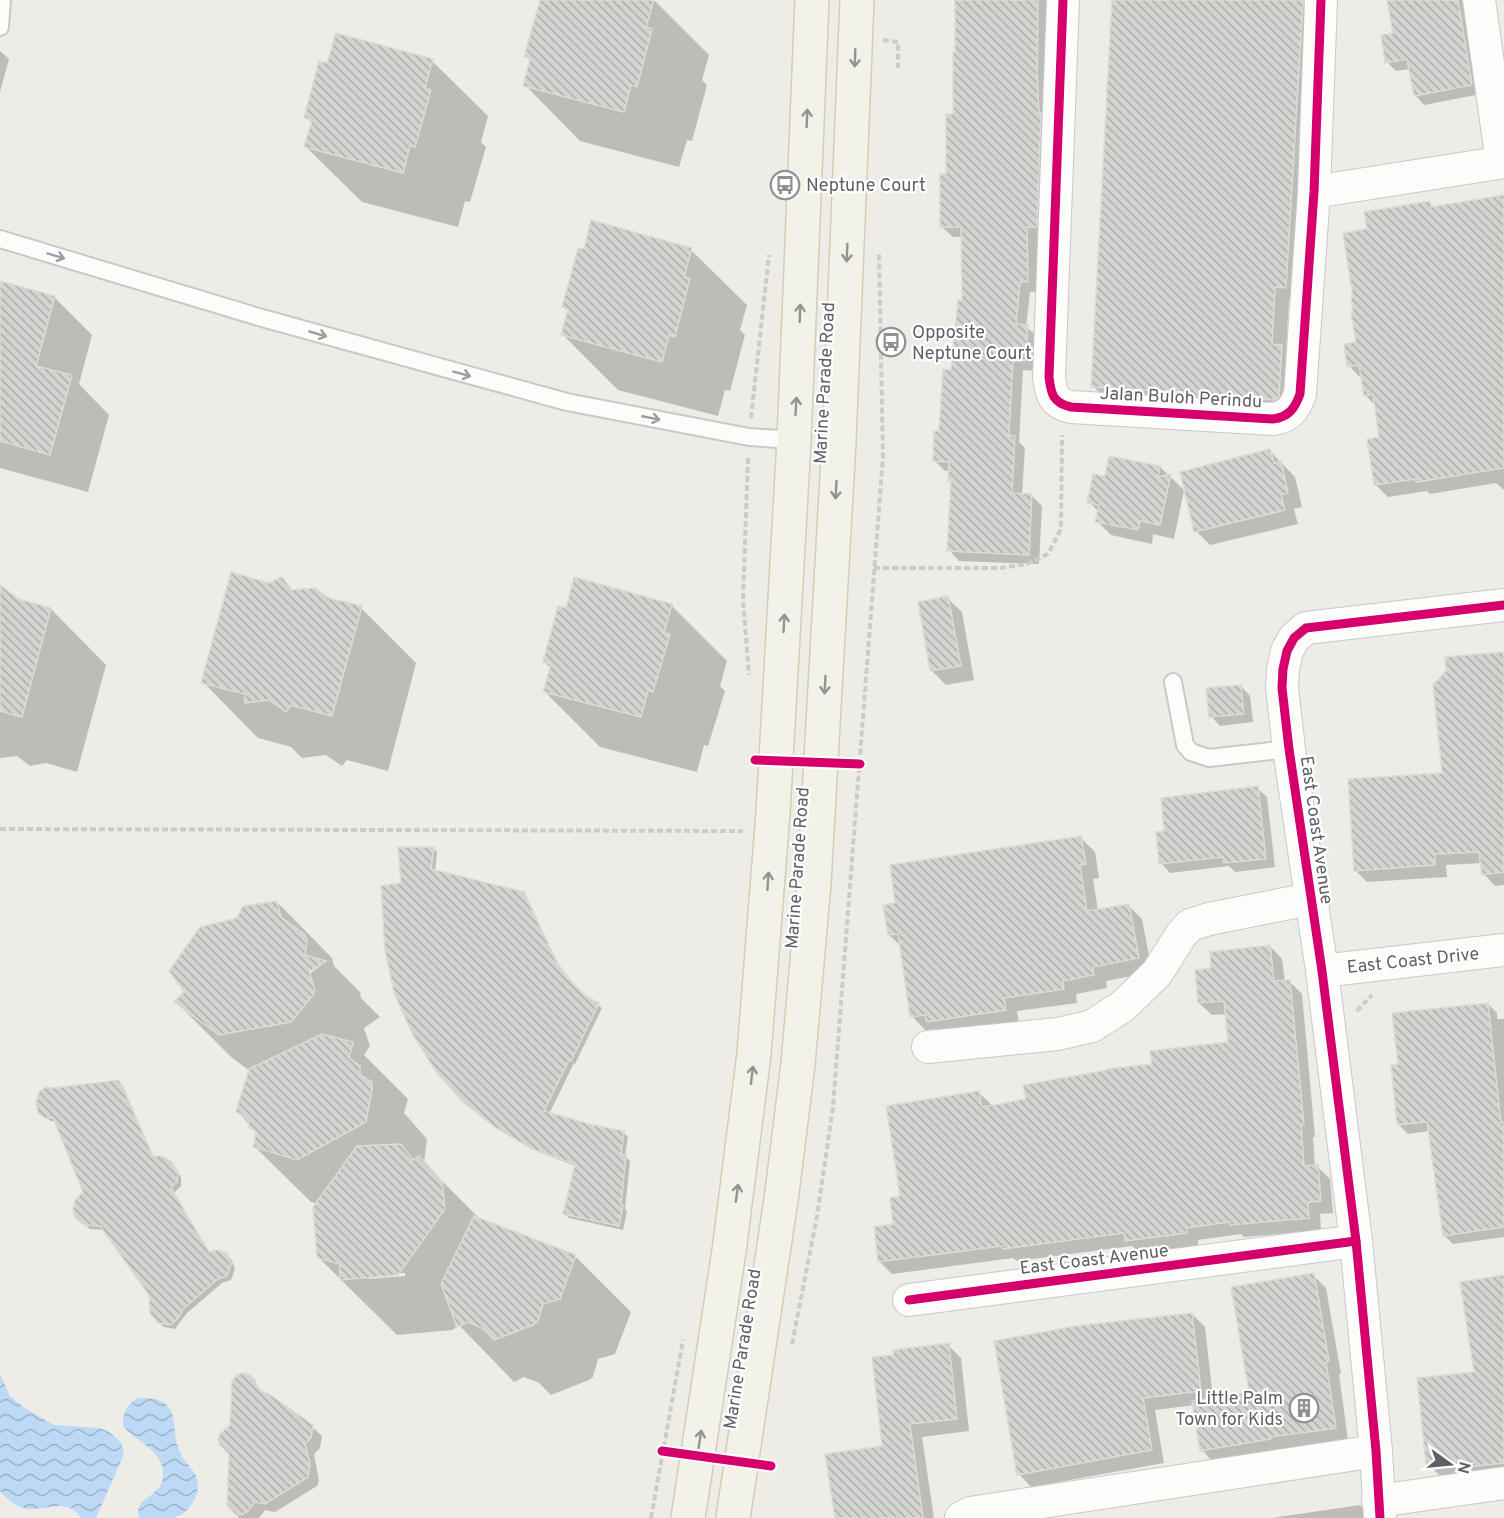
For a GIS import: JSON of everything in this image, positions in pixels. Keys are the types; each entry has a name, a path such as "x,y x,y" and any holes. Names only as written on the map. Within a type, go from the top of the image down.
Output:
{"main road":[{"name":"Marine Parade Road","path":"688,1518 729,1251 754,1054 773,813 794,440 812,0"},
{"name":"Marine Parade Road","path":"733,1518 782,1193 795,1088 814,883 839,441 857,0"}],"street":[{"name":"Jalan Buloh Perindu","path":"1063,0 1049,377 1051,392 1061,405 1273,419 1282,418 1292,411 1300,394 1314,192 1321,0"},
{"path":"1314,192 1503,162 1479,0"},
{"name":"East Coast Avenue","path":"1504,605 1306,628 1294,638 1287,651 1282,688 1288,749 1322,970 1356,1241 1376,1451 1379,1509 1504,1483"},
{"name":"East Coast Avenue","path":"928,1047 1058,1034 1092,1026 1123,1006 1157,974 1181,935 1190,925 1209,919 1310,899"},
{"name":"East Coast Drive","path":"1322,970 1504,950"},
{"name":"East Coast Avenue","path":"909,1300 1356,1241"},
{"path":"961,1518 970,1513 1376,1451"}],"lane":[{"path":"0,27 2,0"},
{"path":"0,239 222,306 567,402 749,437 794,440"},
{"path":"1173,682 1185,745 1191,752 1209,758 1288,749"}],"path":[{"path":"880,40 898,42 898,68"},
{"path":"749,679 743,598 749,437 771,245"},
{"path":"874,567 1000,568 1027,564 1048,554 1061,530 1062,430"},
{"path":"820,763 860,764"},
{"path":"0,829 753,831"},
{"path":"1352,1018 1372,995 1383,993"},
{"path":"651,1518 684,1335"},
{"path":"662,1451 697,1455"}],"water":[{"path":"0,1374 10,1396 23,1407 54,1425 100,1428 121,1442 124,1454 96,1518 81,1518 69,1507 62,1506 23,1508 0,1491"},
{"path":"138,1398 154,1399 164,1403 170,1409 182,1456 197,1479 197,1491 192,1503 184,1513 172,1518 139,1518 140,1505 162,1483 163,1476 162,1467 155,1453 123,1426 126,1409"}],"building":[{"path":"540,0 654,0 646,27 652,29 637,87 631,85 624,112 523,86 530,58 524,57"},
{"path":"955,0 1038,0 1037,73 1039,113 1041,113 1037,227 1027,227 1028,282 1020,282 1016,324 1028,325 1025,361 1013,360 1009,435 1015,436 1012,493 1032,494 1029,555 947,551 951,481 948,481 949,462 933,461 934,431 939,431 943,369 951,370 958,300 962,301 961,227 940,227 940,174 946,174 946,114 953,114"},
{"path":"1112,0 1303,0 1286,288 1275,287 1272,344 1282,345 1279,397 1276,400 1186,396 1186,392 1091,387"},
{"path":"1387,0 1458,0 1472,85 1414,96 1407,59 1385,63 1381,35 1393,33"},
{"path":"336,33 433,59 425,88 431,90 415,147 410,146 403,173 304,147 312,120 304,118 319,61 327,63"},
{"path":"1504,195 1504,468 1416,482 1416,479 1374,485 1367,439 1379,437 1373,394 1364,396 1359,365 1347,367 1344,344 1356,342 1351,312 1353,312 1351,298 1353,298 1343,233 1367,229 1364,212 1430,201 1431,207"},
{"path":"591,220 692,248 684,277 690,278 675,337 669,335 662,362 561,335 568,309 562,307 578,248 584,249"},
{"path":"0,281 55,296 36,366 72,375 50,455 0,441"},
{"path":"1270,449 1274,463 1281,461 1288,493 1281,495 1285,510 1194,532 1180,472"},
{"path":"1109,456 1160,466 1158,477 1171,474 1160,525 1140,521 1138,530 1095,522 1099,505 1087,503 1093,474 1105,476"},
{"path":"231,572 269,583 282,577 292,590 315,588 329,598 362,606 332,716 291,705 286,712 269,700 245,703 245,694 201,683"},
{"path":"574,577 672,604 664,633 670,634 653,692 648,690 641,717 543,692 551,664 543,662 558,606 566,608"},
{"path":"0,585 19,599 51,608 22,717 0,711"},
{"path":"948,596 961,666 930,671 918,602"},
{"path":"1504,652 1504,872 1482,875 1479,852 1435,854 1435,865 1354,871 1348,779 1442,773 1433,685 1446,671 1445,657"},
{"path":"1241,685 1244,714 1209,717 1206,688"},
{"path":"1258,786 1266,859 1224,863 1223,857 1159,864 1156,832 1164,831 1161,798"},
{"path":"1081,836 1086,864 1080,865 1087,911 1129,904 1139,958 1093,967 1094,975 1063,981 1064,989 1004,998 1006,1010 927,1022 925,1015 910,1017 898,934 888,935 883,905 895,903 890,865"},
{"path":"398,847 434,847 431,869 524,892 556,961 585,995 599,1003 544,1111 624,1131 621,1154 626,1155 621,1205 623,1205 619,1226 563,1214 575,1164 532,1149 496,1128 464,1103 436,1072 412,1033 394,993 385,950 381,886 401,883"},
{"path":"277,901 281,917 304,934 307,940 305,955 326,961 309,972 315,990 313,995 291,1022 219,1035 174,1002 184,992 169,971 200,927 237,918 243,906"},
{"path":"1270,945 1274,981 1290,980 1304,1125 1301,1125 1304,1166 1318,1165 1321,1201 1308,1202 1309,1218 1230,1225 1230,1222 1186,1228 1187,1233 1125,1241 1124,1233 878,1262 874,1227 893,1224 890,1198 900,1196 886,1106 979,1091 982,1107 1026,1099 1023,1085 1107,1069 1152,1064 1150,1051 1228,1042 1224,1001 1198,1003 1195,970 1211,968 1210,952"},
{"path":"1488,1003 1501,1123 1504,1122 1504,1227 1443,1236 1427,1122 1397,1125 1391,1065 1398,1064 1392,1013"},
{"path":"322,1034 353,1042 349,1058 360,1066 360,1075 372,1082 366,1122 297,1160 253,1147 256,1132 249,1127 248,1120 236,1111 249,1069"},
{"path":"119,1080 153,1156 162,1156 171,1161 178,1172 177,1182 171,1188 209,1252 218,1250 227,1253 231,1264 227,1276 218,1279 183,1309 171,1325 158,1323 150,1313 149,1295 100,1226 84,1225 75,1218 73,1210 75,1200 83,1192 53,1118 45,1118 38,1113 36,1103 39,1092 46,1087"},
{"path":"401,1144 413,1160 419,1156 442,1181 445,1209 398,1275 340,1280 340,1264 317,1258 313,1207 357,1146"},
{"path":"474,1216 576,1255 560,1299 543,1304 538,1321 533,1325 494,1340 484,1329 468,1322 457,1327 441,1284"},
{"path":"1314,1273 1329,1361 1326,1362 1336,1428 1270,1437 1271,1439 1200,1451 1192,1401 1249,1392 1231,1287"},
{"path":"1504,1275 1504,1463 1460,1468 1459,1461 1426,1464 1417,1378 1474,1372 1460,1282"},
{"path":"1192,1313 1201,1391 1143,1398 1152,1450 1017,1475 994,1341 1076,1326"},
{"path":"949,1343 957,1419 910,1424 923,1518 835,1518 825,1454 882,1446 872,1357 894,1355 893,1350"},
{"path":"243,1373 255,1380 258,1390 269,1394 313,1425 311,1438 305,1444 310,1463 308,1477 265,1504 255,1502 247,1512 241,1515 235,1514 227,1505 229,1454 218,1440 220,1434 230,1425 232,1381 237,1375"}],"cycle path":[{"path":"1063,0 1049,377 1054,397 1060,403 1071,407 1273,419 1291,411 1300,394 1314,192 1321,0"},
{"path":"1380,1518 1356,1241 1322,971 1289,749 1282,688 1283,669 1287,651 1294,638 1306,628 1504,605"},
{"path":"755,760 860,764"},
{"path":"909,1300 1356,1241"},
{"path":"662,1451 771,1466"}],"place":[{"name":"Neptune Court","path":"785,185"},
{"name":"Opposite Neptune Court","path":"891,342"},
{"name":"Little Palm Town for Kids","path":"1304,1408"}]}
